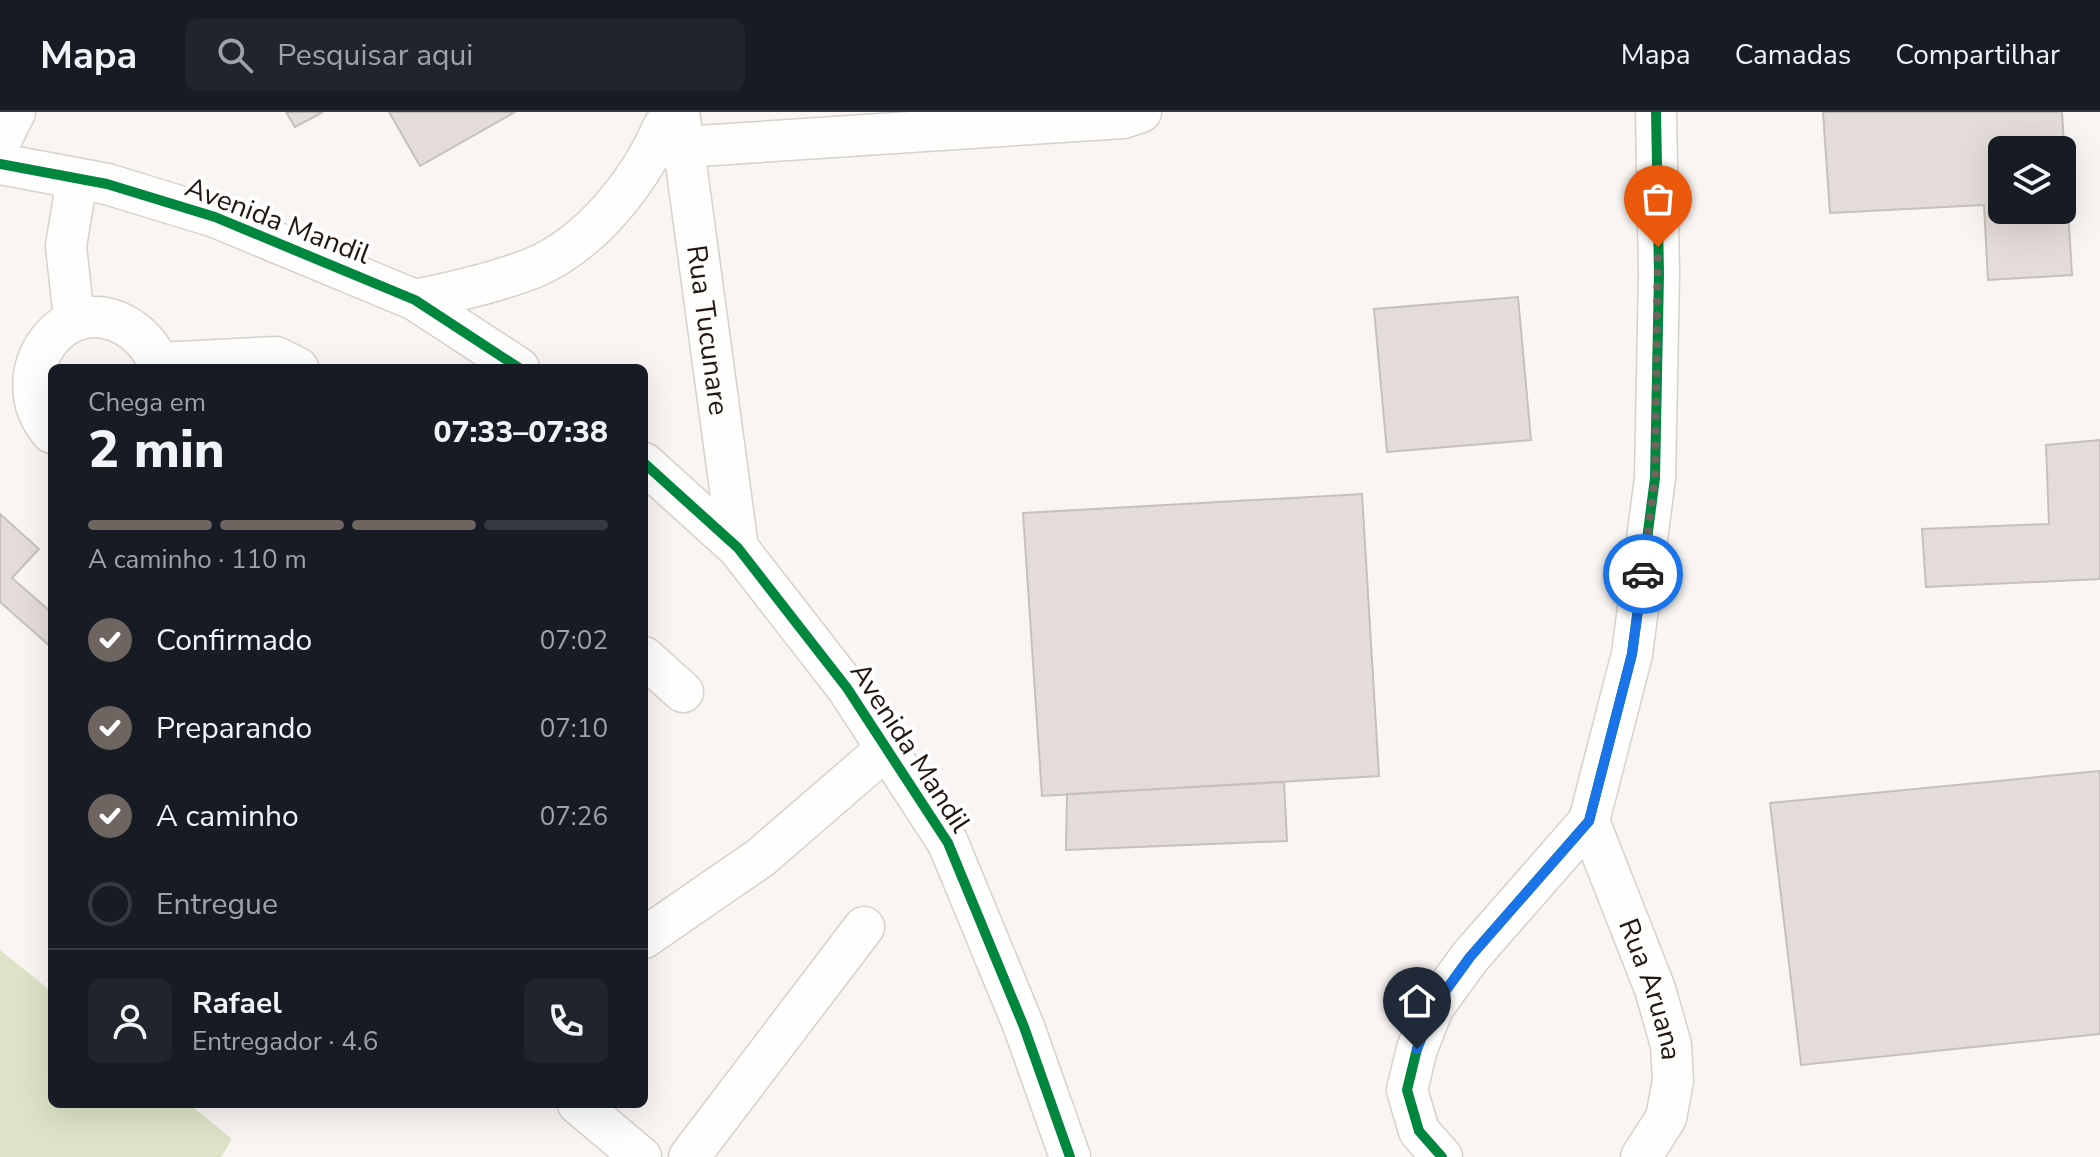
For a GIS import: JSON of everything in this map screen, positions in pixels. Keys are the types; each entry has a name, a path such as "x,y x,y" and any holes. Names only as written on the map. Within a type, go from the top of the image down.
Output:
{"street":[{"path":"0,142 15,112"},
{"path":"415,300 480,286 536,266 584,235 623,196 671,130 1123,118 1141,112"},
{"path":"1442,1157 1419,1131 1407,1090 1417,1049 1433,1008 1478,947 1589,821 1632,654 1655,478 1659,274 1656,112"},
{"name":"Rua Tucunare","path":"671,130 738,548"},
{"name":"Avenida Mandil","path":"0,164 92,182 215,217 415,300 513,364"},
{"path":"87,318 92,182"},
{"path":"48,429 30,403 27,379 33,355 47,335 87,318 126,325 146,341 158,364"},
{"path":"173,364 276,357 290,364"},
{"name":"Avenida Mandil","path":"648,467 738,548 847,688 948,843 1024,1027 1070,1157"},
{"path":"648,661 683,692"},
{"path":"648,935 760,858 886,749"},
{"name":"Rua Aruana","path":"1589,821 1655,989 1671,1045 1673,1081 1666,1118 1641,1157"},
{"path":"689,1157 864,927"},
{"path":"583,1108 641,1157"}],"green space":[{"path":"0,950 48,989 48,1108 194,1108 232,1139 221,1157 0,1157"}],"building":[{"path":"286,112 323,112 295,127"},
{"path":"389,112 515,112 420,166"},
{"path":"1823,112 2062,112 2063,136 1988,136 1988,224 2069,224 2072,275 1988,280 1984,205 1830,213"},
{"path":"1518,297 1531,440 1387,452 1374,309"},
{"path":"2100,440 2100,579 1926,587 1922,529 2049,524 2046,445"},
{"path":"1362,494 1379,776 1042,796 1023,513"},
{"path":"0,514 39,549 12,578 48,610 48,644 0,602"},
{"path":"2100,771 2100,1034 1801,1065 1770,803"},
{"path":"1284,782 1287,841 1066,850 1067,794"}],"cycle path":[{"path":"1442,1157 1419,1131 1407,1090 1417,1049 1433,1008 1470,957 1589,821 1632,654 1655,478 1659,274 1656,112"},
{"path":"0,164 107,184 215,217 415,300 513,364"},
{"path":"648,467 738,548 847,688 948,843 1024,1027 1070,1157"}],"way so far":[{"path":"1643,574 1655,478 1658,247"}],"route":[{"path":"1417,1049 1433,1008 1470,957 1589,821 1632,654 1643,574"}]}
